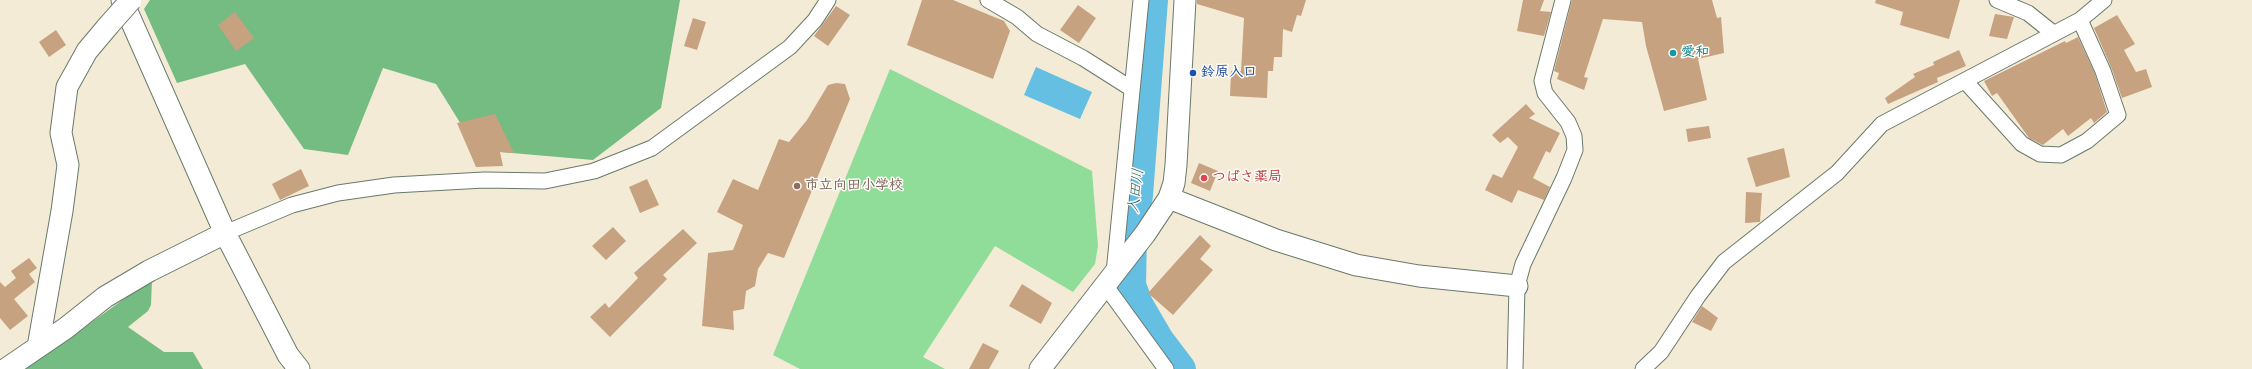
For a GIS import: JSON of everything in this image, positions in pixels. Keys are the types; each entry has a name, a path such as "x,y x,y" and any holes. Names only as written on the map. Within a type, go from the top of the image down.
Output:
{"street":[{"path":"122,0 225,233 288,355 299,369"},
{"path":"38,347 62,211 68,165 61,133 68,87 87,51 131,0"},
{"path":"6,369 105,297 149,271 225,233 292,205 338,193 394,185 484,180 545,182 594,171 652,148 790,46 815,20 828,0"},
{"path":"988,0 1017,17 1037,34 1083,58 1132,89"},
{"path":"1141,0 1110,279 1166,369"},
{"path":"1040,369 1145,234 1168,198 1174,183 1185,0"},
{"path":"1515,369 1517,286 1523,264 1564,178 1575,150 1574,136 1568,122 1544,93 1542,82 1563,0"},
{"path":"1997,0 2028,13 2053,33"},
{"path":"1643,369 1661,352 1698,296 1724,262 1837,173 1882,124 2080,20 2104,0"},
{"path":"1965,81 2022,144 2040,154 2061,155 2081,144 2118,115 2103,71 2080,20"},
{"path":"1168,198 1276,240 1356,264 1419,276 1517,286"}],"green space":[{"path":"150,0 680,0 661,108 593,160 477,150 436,84 383,68 348,155 304,149 245,64 177,83 144,9"},
{"path":"890,69 1092,171 1098,246 1095,264 1073,292 995,246 923,357 945,369 800,369 773,355"},
{"path":"152,279 151,305 148,311 128,327 164,352 193,352 203,369 26,369"}],"water":[{"path":"1036,67 1092,92 1080,119 1024,95"}],"building":[{"path":"922,0 953,0 1004,21 1010,31 993,79 907,45"},
{"path":"1197,0 1306,0 1301,16 1297,15 1292,32 1283,29 1282,57 1274,57 1273,71 1268,71 1267,98 1230,96 1231,71 1241,71 1244,18 1197,4"},
{"path":"1523,0 1544,0 1540,11 1551,12 1544,36 1517,31"},
{"path":"1572,0 1712,0 1717,18 1721,17 1724,53 1698,59 1707,100 1664,111 1646,46 1642,22 1603,19 1584,77 1588,78 1584,90 1557,79 1559,73 1554,71"},
{"path":"1876,0 1960,0 1949,39 1900,25 1903,12 1875,3"},
{"path":"1078,5 1096,18 1079,43 1060,30"},
{"path":"836,6 850,15 828,46 814,36"},
{"path":"235,12 254,38 236,51 218,25"},
{"path":"1995,14 2014,17 2007,39 1989,36"},
{"path":"2117,15 2135,44 2124,50 2136,72 2146,69 2152,87 2122,98 2111,67 2094,28"},
{"path":"693,18 706,22 697,50 684,46"},
{"path":"56,30 66,45 49,57 39,42"},
{"path":"2078,37 2095,74 2107,112 2094,123 2091,118 2068,136 2063,129 2043,145 2029,138 1997,93 1992,96 1984,81 2065,41 2066,43"},
{"path":"1959,50 1966,66 1937,78 1938,82 1888,104 1885,98 1915,77 1913,74 1934,65 1933,62"},
{"path":"836,83 845,84 850,99 784,258 768,253 758,269 755,286 746,291 744,309 733,311 734,330 702,326 708,253 733,250 743,225 717,212 733,179 758,190 779,139 789,142 807,120 828,85"},
{"path":"1526,104 1535,114 1529,118 1560,133 1550,153 1546,151 1533,178 1550,187 1544,200 1518,190 1512,203 1485,190 1493,174 1502,178 1518,147 1508,137 1500,143 1492,135"},
{"path":"495,114 514,153 500,152 503,166 476,167 457,123"},
{"path":"1709,126 1711,138 1688,142 1686,129"},
{"path":"1784,148 1790,177 1756,187 1747,158"},
{"path":"1199,163 1218,171 1210,191 1191,183"},
{"path":"301,169 309,186 280,200 272,184"},
{"path":"647,179 659,205 640,213 629,187"},
{"path":"1746,192 1762,193 1760,222 1745,223"},
{"path":"613,227 626,241 606,260 592,246"},
{"path":"683,229 697,243 663,275 667,279 610,337 590,317 605,303 609,308 638,278 634,273"},
{"path":"1200,235 1211,246 1200,259 1213,270 1173,315 1148,293"},
{"path":"29,258 37,268 29,274 35,282 14,299 28,316 10,330 0,318 0,282 5,287 16,278 11,271"},
{"path":"1022,284 1052,303 1041,324 1009,306"},
{"path":"1702,306 1718,318 1711,331 1692,322"},
{"path":"983,343 999,351 989,369 969,369"}],"waterway":[{"name":"入田川","path":"1153,0 1138,195 1132,232 1131,285 1138,304 1159,340 1181,369"}],"place":[{"name":"愛和","path":"1673,53"},
{"name":"鈴原入口","path":"1193,73"},
{"name":"つばさ薬局","path":"1204,178"},
{"name":"市立向田小学校","path":"797,186"}]}
